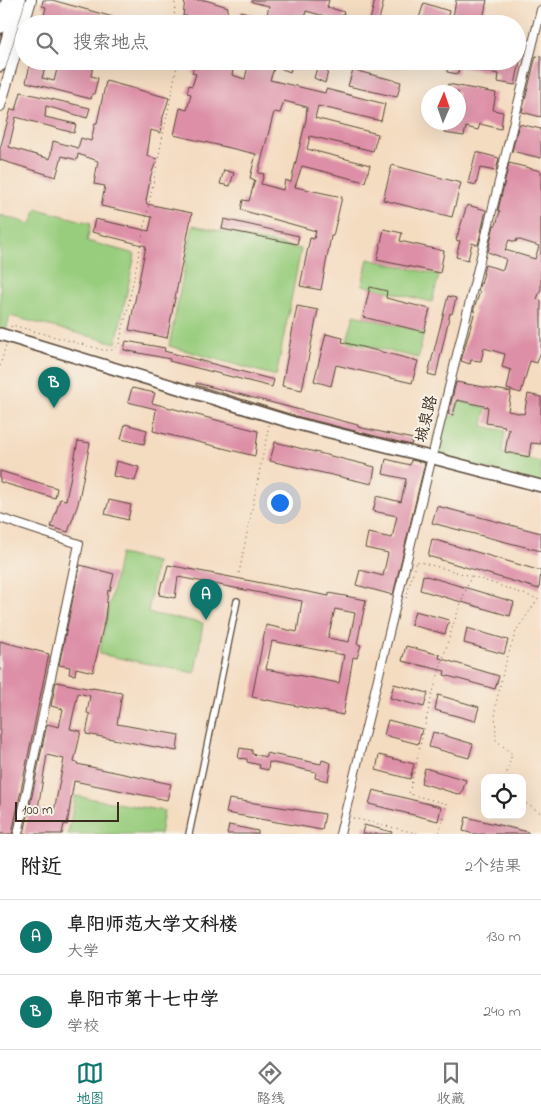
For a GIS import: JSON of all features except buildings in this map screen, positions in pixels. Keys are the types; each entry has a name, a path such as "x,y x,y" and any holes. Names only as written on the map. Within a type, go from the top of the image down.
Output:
{"main road":[{"path":"0,27 8,0"},
{"path":"0,65 19,0"},
{"path":"4,335 294,423 541,486"}],"street":[{"path":"27,15 31,0"},
{"name":"城泉路","path":"340,834 541,10"},
{"path":"0,106 15,55"},
{"path":"0,518 79,544 18,834"},
{"path":"189,834 237,602"}],"path":[{"path":"174,15 175,0"},
{"path":"0,366 4,335 12,325 102,350 112,350 119,344 176,70"},
{"path":"239,573 269,425"},
{"path":"406,598 416,561 471,576 538,599 516,631 504,668 495,708 496,740 512,754 507,774"},
{"path":"439,834 447,804 409,794 432,695 452,625 471,576"},
{"path":"526,804 541,813"},
{"path":"352,817 420,834"}],"green space":[{"path":"37,209 91,223 87,241 135,254 116,343 10,316 6,330 0,328 0,215 31,224"},
{"path":"193,225 301,249 276,376 169,346"},
{"path":"368,259 439,275 432,302 362,285"},
{"path":"354,315 424,332 418,358 347,341"},
{"path":"459,401 486,408 483,426 505,431 502,453 541,462 541,483 435,455 444,415 454,417"},
{"path":"120,554 156,562 148,613 203,623 195,673 99,654"},
{"path":"75,796 164,811 160,834 68,834"}],"place":[{"name":"阜阳市第十七中学","path":"54,408"},
{"name":"阜阳师范大学文科楼","path":"206,620"}]}
